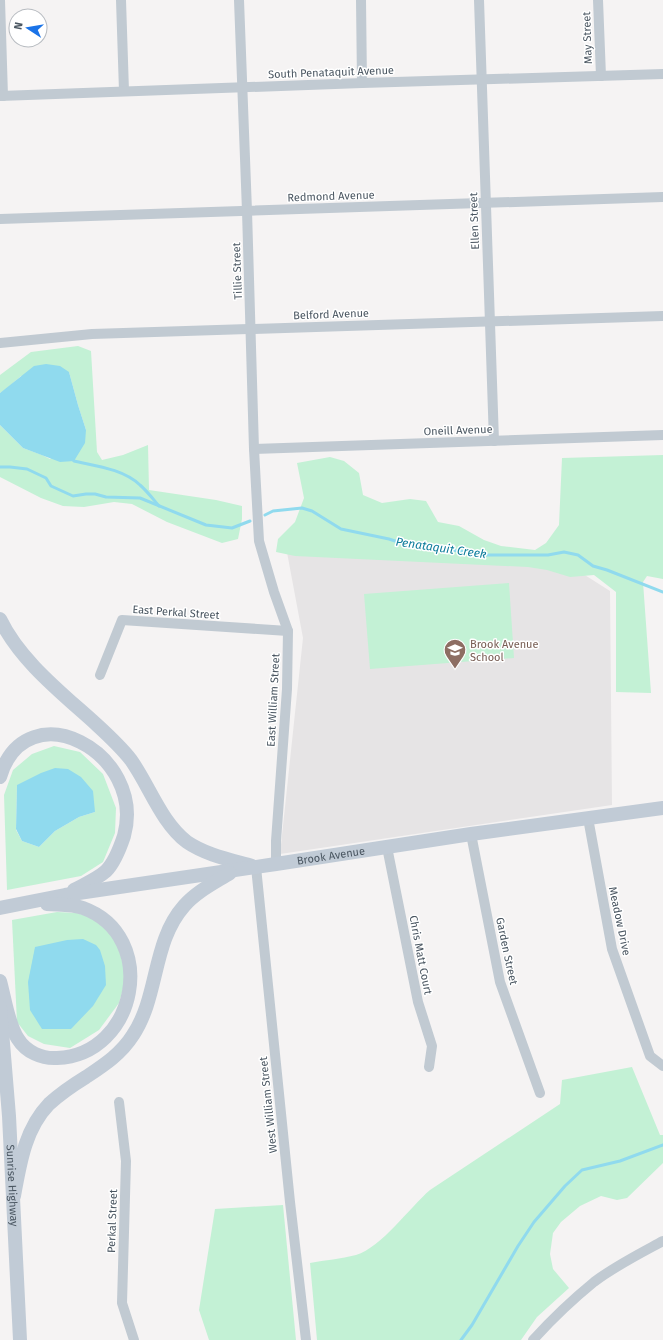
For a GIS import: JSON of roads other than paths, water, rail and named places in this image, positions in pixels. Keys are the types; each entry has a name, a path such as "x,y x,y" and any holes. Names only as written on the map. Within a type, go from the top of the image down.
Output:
{"main road":[{"path":"0,619 16,645 31,663 124,751 137,769 163,814 175,831 188,842 202,850 256,867"},
{"path":"0,777 9,757 18,747 30,739 43,735 68,737 86,744 103,757 116,774 122,788 126,810 126,825 119,849 109,867 101,875 65,895"},
{"name":"Brook Avenue","path":"0,908 65,895 233,871 471,834 663,808"},
{"path":"14,1196 25,1145 38,1117 57,1097 110,1061 128,1042 138,1027 146,1010 163,946 173,920 190,900 233,871"},
{"path":"0,981 10,1022 19,1040 34,1053 50,1058 63,1058 76,1055 88,1050 101,1041 116,1024 124,1010 129,995 130,972 128,957 119,937 105,921 95,913 76,906 20,903"},
{"name":"Sunrise Highway","path":"0,1007 14,1196 20,1340"}],"street":[{"path":"0,0 2,96"},
{"path":"121,0 124,91"},
{"name":"Tillie Street","path":"239,0 254,449 259,541"},
{"path":"361,0 362,83"},
{"name":"Ellen Street","path":"479,0 494,441"},
{"name":"May Street","path":"598,0 601,76"},
{"name":"South Penataquit Avenue","path":"2,96 663,74"},
{"name":"Redmond Avenue","path":"0,219 663,196"},
{"name":"Belford Avenue","path":"0,343 92,334 663,316"},
{"name":"Oneill Avenue","path":"254,449 663,436"},
{"name":"East William Street","path":"259,541 274,592 288,631 276,864"},
{"name":"East Perkal Street","path":"100,675 122,620 288,631"},
{"name":"Meadow Drive","path":"588,818 612,949 650,1056 663,1066"},
{"name":"Garden Street","path":"471,834 500,982 540,1093"},
{"name":"Chris Matt Court","path":"387,847 418,1002 432,1046 429,1067"},
{"name":"West William Street","path":"256,867 290,1202 306,1340"},
{"name":"Perkal Street","path":"119,1102 126,1161 122,1302 134,1340"},
{"path":"533,1340 553,1318 594,1282 625,1261 663,1241"}],"water":[{"path":"46,364 60,366 69,372 86,430 85,443 74,461 60,462 23,448 0,425 0,393 34,366"},
{"path":"55,768 68,769 81,777 93,791 95,812 79,817 55,831 39,847 22,841 16,829 17,785"},
{"path":"83,939 96,945 100,950 105,966 106,985 93,1006 71,1029 42,1029 30,1010 28,982 35,947 67,940"}],"waterway":[{"path":"72,459 74,461 109,469 126,475 143,487 159,506"},
{"name":"Penataquit Creek","path":"0,467 27,469 46,478 51,486 73,496 95,494 106,497 140,498 206,525 232,528 250,521"},
{"name":"Penataquit Creek","path":"265,515 273,511 302,508 312,511 341,529 389,539 407,545 460,551 479,555 548,555 564,552 578,555 593,566 663,592"},
{"path":"461,1340 472,1325 518,1246 534,1222 565,1186 582,1170 620,1161 663,1145"}],"place":[{"name":"Brook Avenue School","path":"455,670"}]}
